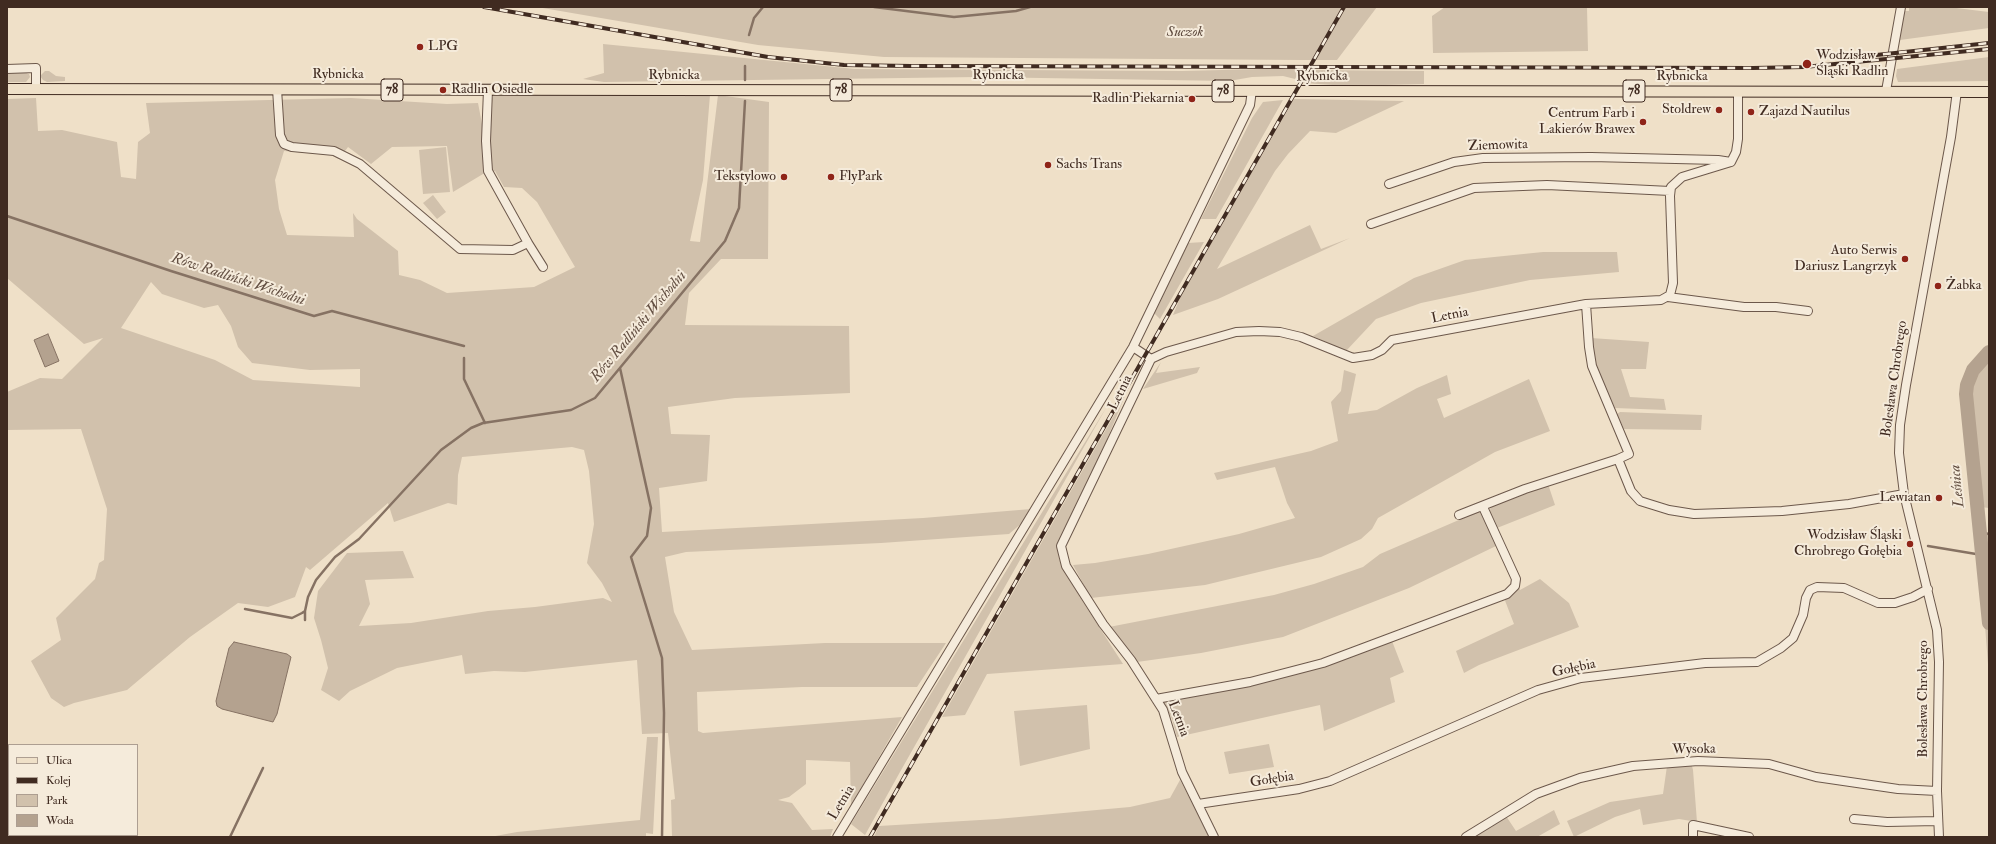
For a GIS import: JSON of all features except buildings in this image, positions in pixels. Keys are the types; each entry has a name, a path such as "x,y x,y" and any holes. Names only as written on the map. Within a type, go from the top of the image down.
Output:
{"main road":[{"name":"Rybnicka","path":"7,89 1989,92"}],"street":[{"path":"1886,91 1901,7"},
{"path":"7,69 36,68 36,89"},
{"path":"277,89 280,135 284,144 292,148 334,151 360,164 460,249 513,250 528,243"},
{"path":"488,90 486,141 488,171 543,267"},
{"name":"Letnia","path":"837,837 1133,347 1250,104 1252,90"},
{"path":"1668,297 1673,283 1670,191 1673,184 1682,177 1731,162 1736,152 1738,139 1738,91"},
{"name":"Bolesława Chrobrego","path":"1939,837 1937,821 1938,662 1936,623 1904,494 1899,453 1900,425 1921,295 1951,137 1957,91"},
{"name":"Ziemowita","path":"1389,184 1454,162 1483,158 1591,157 1718,160 1731,162"},
{"path":"1371,224 1474,188 1547,185 1670,191"},
{"name":"Letnia","path":"1214,837 1182,772 1163,710 1131,660 1104,624 1066,566 1061,546 1151,359 1166,352 1236,332 1259,331 1280,332 1301,337 1353,358 1372,355 1382,350 1392,340 1586,304 1661,300 1668,297 1744,307 1776,307 1808,310"},
{"path":"1459,515 1548,481 1618,459 1629,454 1592,366 1588,347 1586,304"},
{"path":"1133,347 1151,359"},
{"path":"1618,459 1631,491 1640,501 1668,510 1694,514 1782,511 1849,504 1904,494"},
{"path":"1156,699 1250,682 1323,662 1507,594 1515,586 1516,579 1483,507"},
{"name":"Gołębia","path":"1198,804 1299,789 1330,781 1538,690 1581,678 1698,664 1757,662 1781,648 1793,638 1803,615 1806,598 1810,590 1817,587 1844,588 1878,602 1895,603 1913,597 1928,589"},
{"name":"Wysoka","path":"1466,837 1536,794 1580,778 1640,766 1698,761 1768,764 1816,777 1898,789 1937,791"},
{"path":"1854,819 1887,822 1937,821"},
{"path":"1693,837 1693,825 1749,837"}],"green space":[{"name":"Suczok","path":"537,7 1377,7 1337,60 1302,60 884,57 758,45"},
{"path":"1445,7 1587,7 1588,51 1433,53 1432,16"},
{"path":"1909,7 1948,7 1989,12 1989,28 1900,40 1904,11 1909,11"},
{"path":"603,44 855,69 1182,71 1301,68 1295,79 1283,76 1252,77 1229,81 978,77 604,82 583,79 604,73"},
{"path":"1989,57 1989,81 1898,82 1896,76 1897,69"},
{"path":"1310,70 1424,71 1424,84 1347,86 1304,83"},
{"path":"45,71 49,71 56,76 65,77 65,81 47,82 43,80 40,76"},
{"path":"7,72 24,72 29,74 30,77 26,82 7,82"},
{"path":"710,95 703,180 690,241 700,242 718,95 769,102 768,259 721,259 689,293 685,325 849,326 850,393 735,398 668,407 671,434 710,435 707,481 659,488 662,532 923,518 1031,509 1022,523 1009,534 881,543 686,552 665,557 674,612 692,650 825,643 946,643 917,687 802,687 697,692 698,731 703,733 902,717 851,806 850,762 806,760 806,784 789,797 778,800 792,803 812,830 833,829 830,837 672,837 671,800 675,799 668,733 642,734 637,660 525,672 494,671 465,674 462,655 397,668 350,691 339,701 321,690 328,668 314,618 318,591 347,553 403,551 414,578 365,580 370,604 359,626 411,623 488,611 535,607 603,598 612,602 602,583 587,563 594,524 589,471 584,450 572,447 462,457 458,475 457,505 448,503 394,522 388,503 310,570 306,567 295,597 268,607 238,603 190,637 127,690 74,703 64,707 51,698 31,661 61,640 56,618 95,579 99,563 104,560 107,509 81,429 7,430 7,392 40,378 62,379 103,338 84,344 7,278 7,99 36,98 38,131 62,130 117,142 121,177 136,179 138,142 150,133 146,103 351,98 447,104 478,103 482,124 493,96","holes":["447,146 453,192 483,174 495,171 504,187 522,188 537,202 575,267 534,287 447,293 420,280 399,275 398,251 357,219 353,213 354,237 287,235 279,209 275,180 284,151 331,155 339,159 348,147 371,164 392,147","151,282 162,294 204,308 218,305 231,326 238,347 252,363 310,370 360,369 360,387 253,380 215,360 121,328"]},
{"path":"1294,99 1404,101 1336,133 1310,131 1288,154 1275,171 1217,269 1310,225 1321,249 1350,238 1218,299 1173,315 1180,298"},
{"path":"1283,100 1216,219 1201,219 1252,118 1263,102"},
{"path":"446,147 450,192 423,194 419,150"},
{"path":"433,195 446,212 437,219 423,203"},
{"path":"1204,242 1160,319 1154,313 1188,243"},
{"path":"1543,252 1617,252 1619,272 1530,280 1421,303 1376,319 1346,351 1313,336 1414,278 1465,260"},
{"path":"1591,338 1649,342 1646,369 1621,369 1630,397 1664,399 1666,410 1615,408 1594,361"},
{"path":"1989,360 1989,508 1981,507 1970,390 1977,370"},
{"path":"1161,362 1156,373 1200,367 1197,373 1143,389"},
{"path":"1344,370 1356,374 1348,414 1377,410 1417,388 1447,375 1451,394 1437,399 1444,418 1529,379 1550,431 1495,452 1378,518 1372,529 1361,539 1321,557 1205,585 1091,598 1073,565 1095,563 1148,554 1239,534 1295,518 1287,503 1275,467 1217,480 1214,473 1311,451 1338,441 1331,402 1341,391"},
{"path":"1125,396 1090,480 1058,543 1059,559 1083,602 1123,664 987,674 965,715 942,717"},
{"path":"1106,408 900,772 865,835 851,824"},
{"path":"1620,412 1702,415 1701,430 1624,429 1617,414"},
{"path":"1548,484 1555,505 1497,528 1489,513 1491,507"},
{"path":"1482,510 1498,544 1496,546 1409,588 1283,637 1201,653 1137,662 1109,627 1274,595 1314,584 1363,567 1380,554"},
{"path":"1984,532 1989,532 1989,579"},
{"path":"1540,579 1569,603 1579,627 1479,665 1464,673 1456,651 1514,624 1504,598 1518,584 1520,590"},
{"path":"1989,586 1989,677 1983,600"},
{"path":"1392,641 1404,672 1390,678 1395,702 1324,731 1320,705 1177,737 1172,719 1162,701 1304,671"},
{"path":"1087,705 1090,749 1020,766 1014,711"},
{"path":"647,737 658,737 653,834 646,833 646,837 490,837 517,832 640,820"},
{"path":"1269,744 1274,767 1229,774 1224,752"},
{"path":"1690,758 1693,770 1697,822 1679,819 1643,825 1640,809 1615,817 1574,837 1567,821 1610,802 1663,794 1668,759"},
{"path":"1180,780 1210,837 874,837 879,826 997,819 1130,807 1170,798"},
{"path":"1554,810 1560,824 1537,837 1471,837 1506,816 1516,831"}],"water":[{"path":"48,334 59,361 45,367 34,340"},
{"path":"234,642 287,654 291,657 277,714 273,722 222,709 217,706 216,701 229,648"}],"waterway":[{"name":"Rów Radliński Wschodni","path":"749,35 754,18 763,7"},
{"path":"874,7 954,17 1016,11 1030,7"},
{"name":"Rów Radliński Wschodni","path":"745,66 745,80"},
{"name":"Rów Radliński Wschodni","path":"245,609 292,618 305,611 308,597 316,580 335,557 359,539 441,450 471,428 483,423 571,410 595,398 725,241 739,208 745,101"},
{"name":"Rów Radliński Wschodni","path":"7,216 171,271 314,316 332,311 464,346"},
{"name":"Leśnica","path":"1989,352 1973,370 1967,385 1966,394 1989,623"},
{"name":"Rów Radliński Wschodni","path":"464,358 464,379 485,423"},
{"path":"620,368 651,508 647,536 631,557 662,658 664,713 662,837"},
{"path":"1980,533 1989,534"},
{"path":"1928,546 1982,555"},
{"path":"305,611 305,620"},
{"path":"230,837 263,768"}],"railway":[{"path":"484,7 768,57 844,65 1753,68 1804,67 1989,49"},
{"path":"870,837 1344,7"},
{"path":"1867,56 1989,43"}],"place":[{"name":"LPG","path":"420,47"},
{"name":"Wodzisław Śląski Radlin","path":"1807,64"},
{"name":"Radlin Osiedle","path":"443,90"},
{"name":"Radlin Piekarnia","path":"1192,99"},
{"name":"Stoldrew","path":"1719,110"},
{"name":"Zajazd Nautilus","path":"1751,112"},
{"name":"Centrum Farb i Lakierów Brawex","path":"1643,122"},
{"name":"Sachs Trans","path":"1048,165"},
{"name":"Tekstylowo","path":"784,177"},
{"name":"FlyPark","path":"831,177"},
{"name":"Auto Serwis Dariusz Langrzyk","path":"1905,259"},
{"name":"Żabka","path":"1938,286"},
{"name":"Lewiatan","path":"1939,498"},
{"name":"Wodzisław Śląski Chrobrego Gołębia","path":"1910,544"}]}
